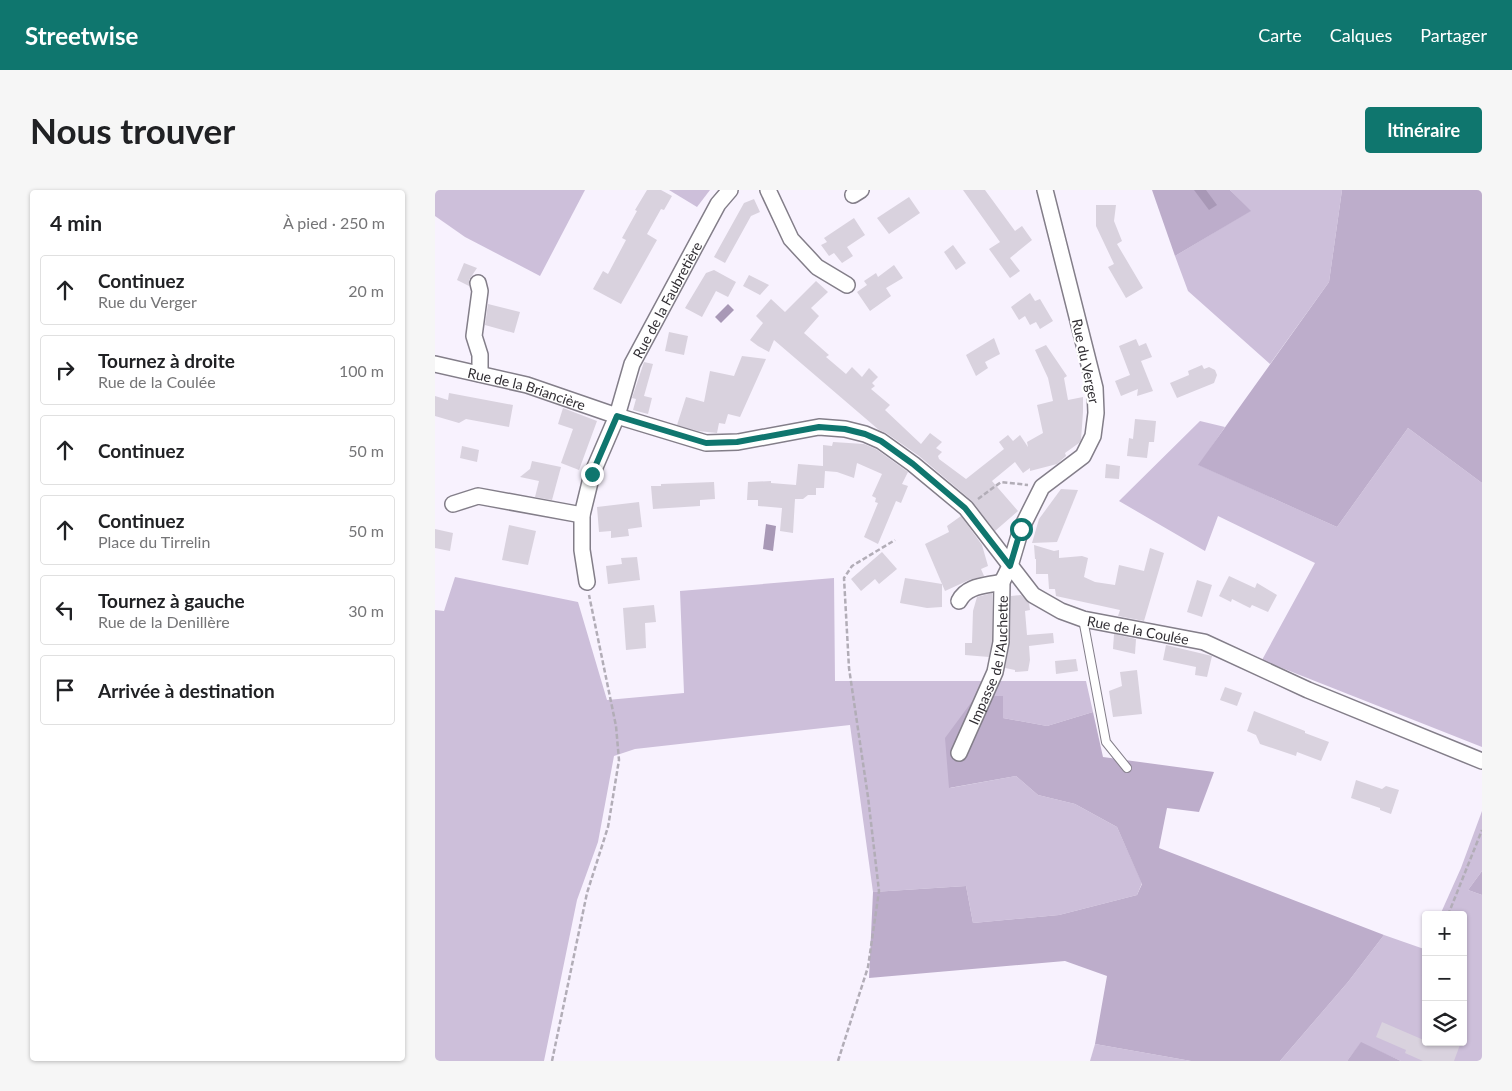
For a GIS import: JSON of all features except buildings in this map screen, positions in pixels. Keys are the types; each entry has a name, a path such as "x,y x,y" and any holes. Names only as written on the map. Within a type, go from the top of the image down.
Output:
{"street":[{"name":"Rue de la Faubretière","path":"587,582 582,550 581,516 592,474 617,416 632,364 718,204 730,190"},
{"path":"767,190 791,240 817,267 847,285"},
{"name":"Rue du Verger","path":"1010,566 1021,529 1042,487 1083,456 1093,436 1096,413 1095,388 1045,190"},
{"path":"478,283 480,292 474,336 480,355 480,374"},
{"name":"Rue de la Briancière","path":"435,364 527,385 617,416 706,443 737,442"},
{"name":"Rue de la Coulée","path":"737,442 819,427 845,429 865,434 881,441 913,464 965,508 1033,595 1061,611 1083,619 1204,642 1308,690 1482,761"},
{"path":"453,504 478,496 581,516"},
{"name":"Impasse de l'Auchette","path":"959,753 995,672 1001,642 1002,582 1010,566"},
{"path":"959,601 962,594 982,584 1002,582"}],"lane":[{"path":"1083,619 1106,742 1127,768"}],"path":[{"path":"965,508 1001,482 1042,487"},
{"path":"838,1061 868,967 879,891 868,797 849,668 844,578 852,566 895,540"},
{"path":"552,1061 587,893 607,827 619,760 616,726 587,582"},
{"path":"1450,911 1482,830"}],"shaded area":[{"path":"435,190 585,190 540,276 465,237 435,216"},
{"path":"669,190 710,190 697,207"},
{"path":"1152,190 1230,190 1251,211 1175,256"},
{"path":"1194,190 1206,190 1217,205 1209,210"},
{"path":"1230,190 1342,190 1329,282 1270,364 1188,291 1175,256 1250,211"},
{"path":"1342,190 1482,190 1482,483 1408,428 1337,527 1198,465 1329,282"},
{"path":"728,304 734,310 721,323 715,317"},
{"path":"1200,421 1225,427 1199,465 1337,527 1408,428 1482,483 1482,747 1262,660 1315,563 1218,516 1205,551 1119,501"},
{"path":"766,524 776,526 773,551 763,549"},
{"path":"455,577 578,602 607,700 684,693 680,591 834,578 835,681 1086,681 1093,712 1047,726 1003,718 950,788 1016,776 1038,795 1075,804 1117,827 1142,883 1137,895 1059,915 973,923 966,886 873,892 850,725 635,749 614,756 598,842 577,900 544,1061 435,1061 435,610 444,611"},
{"path":"976,696 1003,696 1003,718 1047,726 1093,712 1103,757 1214,772 1199,812 1167,808 1159,848 1384,935 1348,982 1280,1061 1191,1061 1095,1044 1107,976 1065,961 869,978 873,892 966,886 973,923 1059,915 1137,895 1142,884 1117,827 1075,804 1038,795 1016,776 949,788 945,738"},
{"path":"1482,811 1482,871 1468,890 1482,895 1482,1061 1401,1061 1361,1043 1347,1061 1280,1061 1348,982 1384,935 1422,948 1422,1046 1467,1046 1467,911 1442,911 1461,868"},
{"path":"1482,871 1482,895 1468,890"},
{"path":"1361,1042 1401,1061 1347,1061"},
{"path":"1095,1044 1191,1061 1090,1061"}],"route":[{"path":"592,474 617,416 706,443 737,442 819,427 845,429 865,434 881,441 913,464 965,508 1010,566 1021,529"}]}
